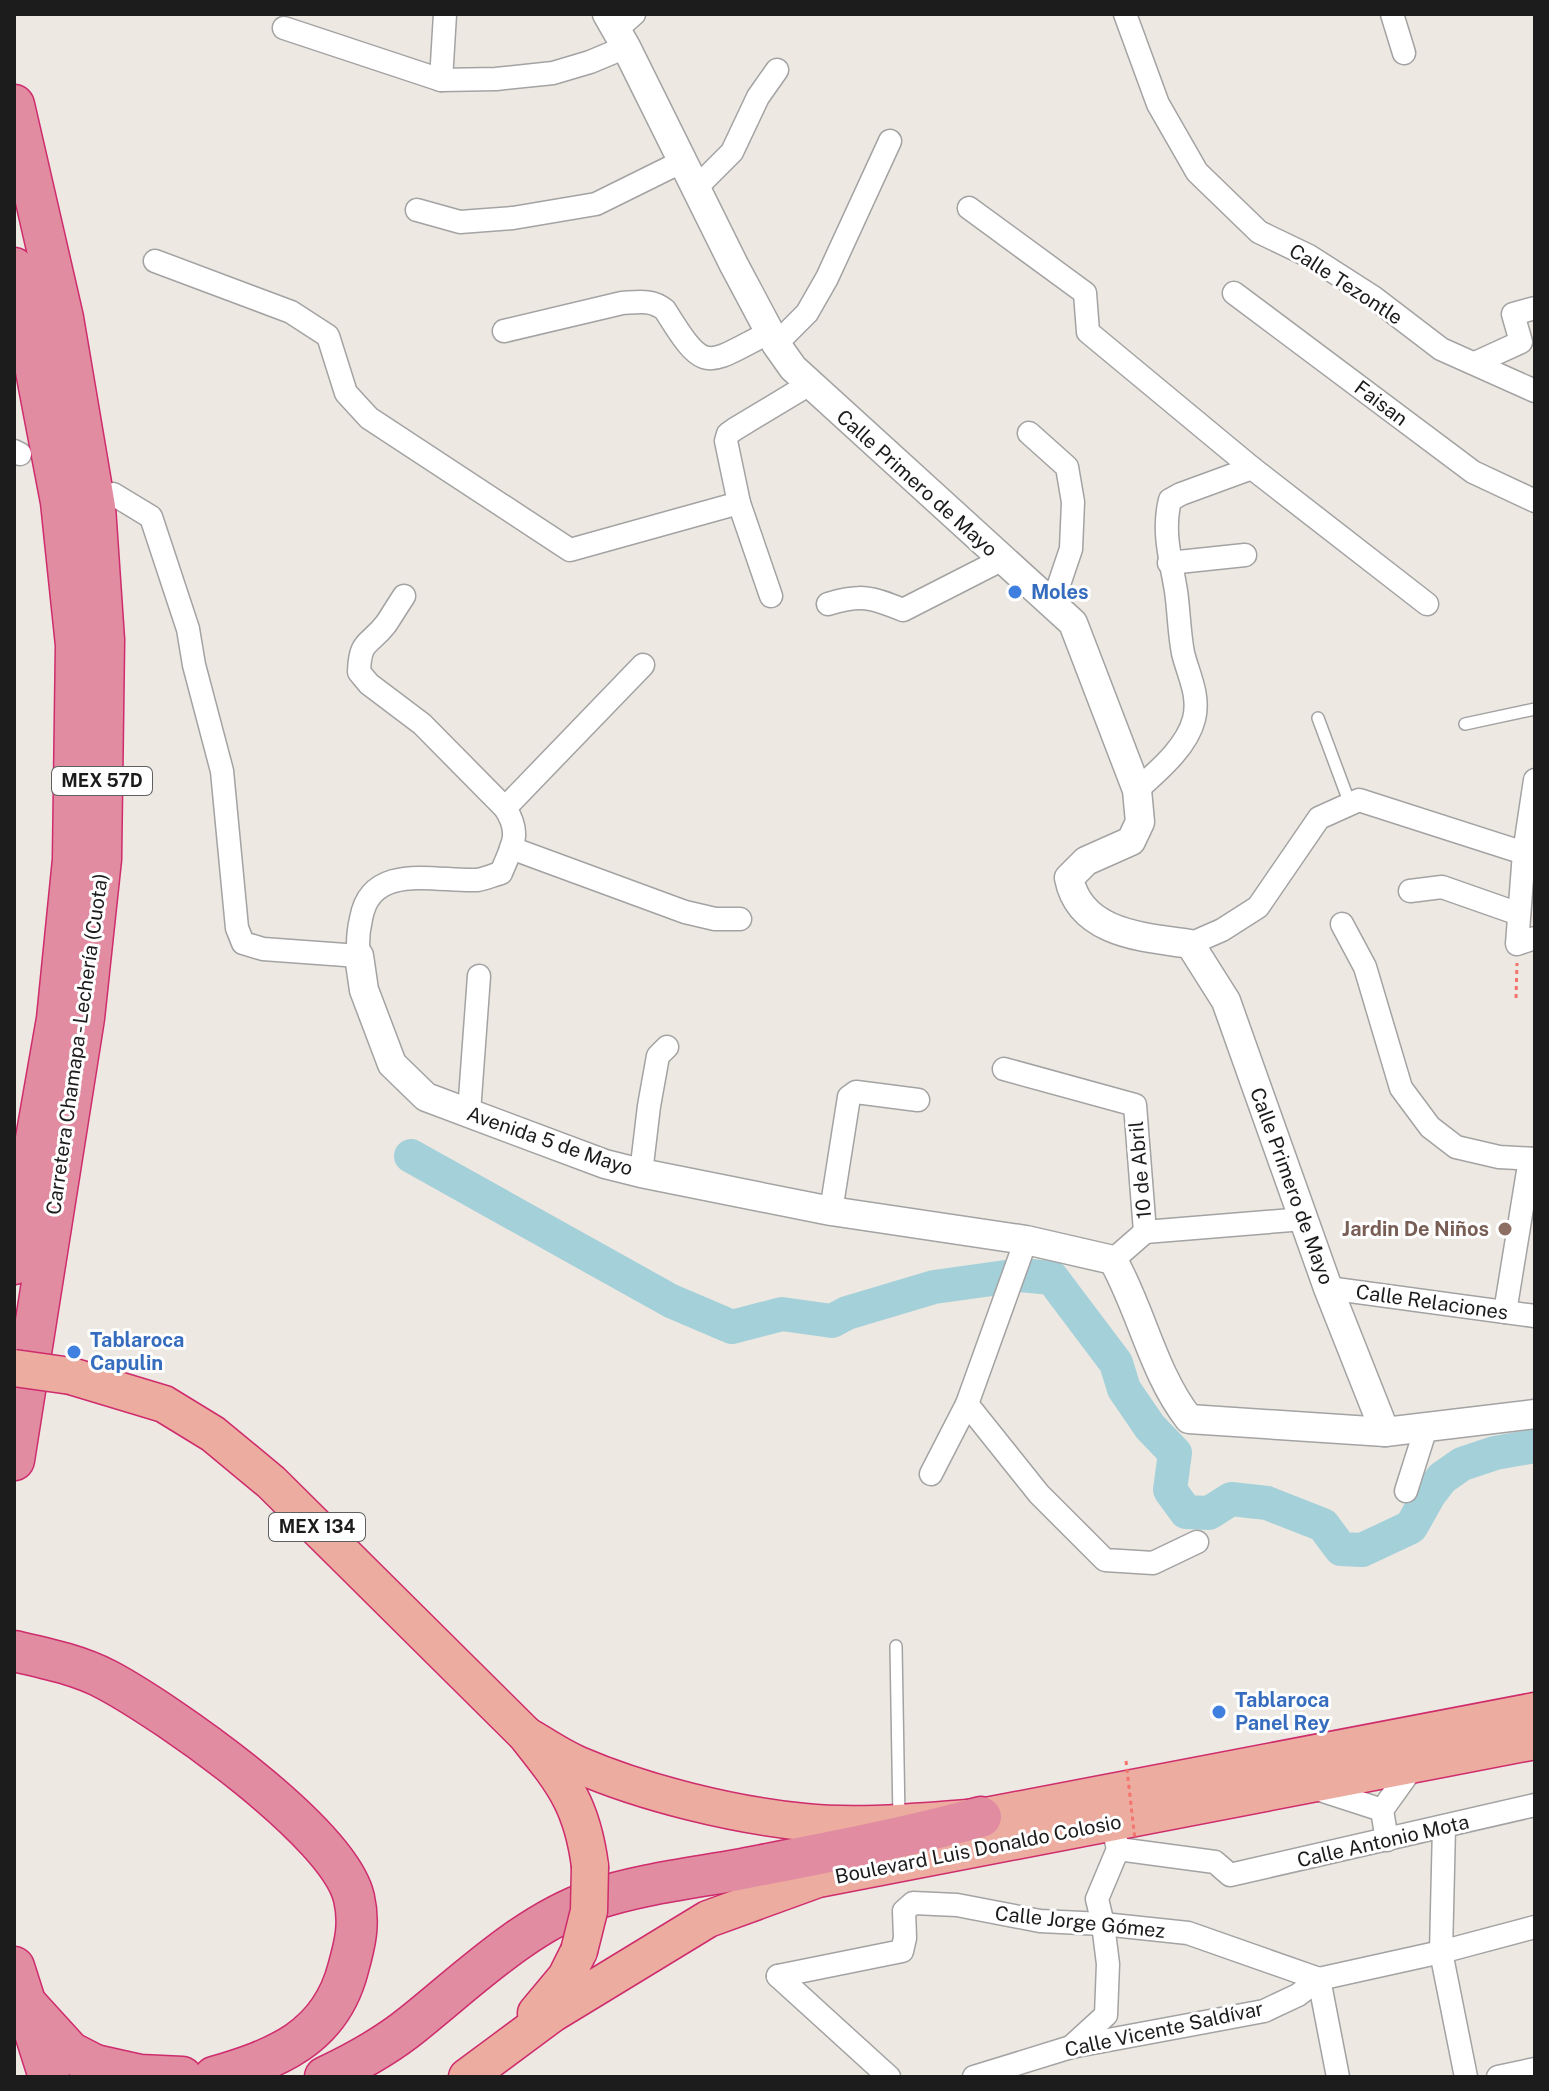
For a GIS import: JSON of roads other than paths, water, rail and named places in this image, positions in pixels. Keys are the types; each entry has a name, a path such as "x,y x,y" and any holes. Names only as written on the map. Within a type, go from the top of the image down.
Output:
{"highway":[{"name":"Carretera Chamapa - Lechería (Cuota)","path":"14,105 63,318 95,507 104,640 101,859 84,1018 14,1460"},
{"name":"Carretera Chamapa - Lechería (Cuota)","path":"14,268 61,502 76,645 73,860 57,1019 14,1264"},
{"name":"MEX 134","path":"14,1368 71,1376 164,1404 213,1434 271,1482 526,1735"},
{"path":"31,1655 105,1679 218,1753 293,1817 331,1855 353,1895 358,1932 345,1980 320,2024 286,2051 214,2077"},
{"name":"Boulevard Luis Donaldo Colosio","path":"526,1735 575,1763 620,1781 703,1804 803,1822 899,1823 981,1817 1535,1711"},
{"path":"503,2050 566,1977 579,1951 589,1911 590,1866 586,1834 577,1807 526,1735"},
{"name":"Boulevard Luis Donaldo Colosio","path":"467,2077 552,2014 708,1919 818,1879 1121,1837 1301,1784 1535,1741"},
{"path":"325,2077 366,2058 412,2025 485,1962 542,1926 593,1900 674,1881 893,1841 981,1817"},
{"path":"14,1967 49,2077"},
{"path":"29,2007 70,2052 104,2070 182,2077"}],"street":[{"path":"441,80 445,14"},
{"name":"Calle Tezontle","path":"1125,14 1158,104 1197,172 1259,232 1309,256 1373,297 1441,349 1535,391"},
{"path":"1392,14 1404,53"},
{"path":"284,28 441,80 496,79 553,73 590,62 621,26"},
{"name":"Calle Primero de Mayo","path":"621,26 695,189 773,338 808,385 1073,623 1137,790 1140,822 1131,841 1086,861 1069,878 1072,894 1082,909 1101,923 1142,937 1190,944 1226,1001 1328,1288 1385,1432"},
{"path":"695,189 732,152 758,97 777,70"},
{"path":"504,331 641,301 659,305 665,310 691,351 702,358 717,358 773,338 807,313 827,278 890,141"},
{"path":"417,210 460,222 513,218 596,204 681,162"},
{"path":"969,208 1085,293 1088,332 1252,468 1427,604"},
{"path":"155,261 291,312 328,336 346,393 369,418 570,550 739,503"},
{"name":"Faisan","path":"1234,293 1473,472 1535,501"},
{"path":"1475,363 1521,342 1513,314 1535,308"},
{"path":"771,596 739,503 726,441 728,434 808,385"},
{"path":"1029,433 1067,467 1073,502 1071,549 1052,605"},
{"path":"1137,790 1174,757 1194,719 1194,685 1184,655 1176,591 1169,563 1167,513 1170,500 1252,468"},
{"path":"113,494 151,517 188,629 194,665 222,771 237,928 243,943 263,949 359,956"},
{"path":"1169,563 1245,555"},
{"path":"828,604 856,596 880,600 903,610 1001,560"},
{"path":"404,596 384,627 367,640 360,654 359,672 369,684 422,724 505,808 514,821 516,834 511,848 685,912 715,919 740,919"},
{"path":"505,808 643,665"},
{"path":"1526,941 1519,914 1535,780"},
{"path":"1190,944 1222,930 1258,907 1319,818 1359,800 1524,853"},
{"name":"Avenida 5 de Mayo","path":"511,848 501,873 479,880 412,877 379,886 363,907 357,941 364,990 392,1064 426,1097 605,1164 641,1173 831,1211 1026,1241 1113,1260"},
{"path":"1410,891 1442,887 1519,914"},
{"path":"1342,924 1365,967 1401,1088 1430,1127 1456,1147 1499,1157 1532,1159 1505,1312"},
{"path":"469,1112 479,976"},
{"path":"641,1173 658,1056 667,1047"},
{"name":"10 de Abril","path":"1004,1069 1135,1105 1145,1232 1113,1260"},
{"path":"831,1211 849,1097 856,1092 918,1100"},
{"path":"1145,1232 1304,1219"},
{"path":"931,1474 967,1404 1026,1241"},
{"path":"1113,1260 1126,1283 1172,1397 1189,1419 1385,1432 1535,1414"},
{"name":"Calle Relaciones","path":"1328,1288 1535,1316"},
{"path":"967,1404 1039,1494 1105,1560 1153,1563 1197,1542"},
{"path":"1406,1491 1426,1428"},
{"path":"1387,1840 1382,1810 1416,1764"},
{"path":"1301,1784 1382,1810"},
{"name":"Calle Antonio Mota","path":"1121,1837 1215,1862 1230,1875 1535,1805"},
{"path":"1444,1827 1441,1952 1466,2077"},
{"path":"1071,2047 1106,2015 1108,1964 1097,1899 1121,1837"},
{"name":"Calle Jorge Gómez","path":"889,2077 778,1976 902,1951 904,1911 913,1903 957,1905 1040,1921 1188,1933 1319,1979"},
{"name":"Calle Vicente Saldívar","path":"974,2077 1071,2047 1264,2011 1298,1995 1319,1979 1535,1927"},
{"path":"1319,1979 1338,2077"},
{"path":"1498,2077 1535,2069"}],"lane":[{"path":"1465,724 1535,709"},
{"path":"1318,718 1350,804"},
{"path":"896,1646 899,1823"}],"waterway":[{"path":"411,1156 671,1301 732,1327 782,1314 832,1321 847,1313 934,1287 1020,1275 1052,1278 1116,1363 1124,1389 1150,1427 1175,1453 1170,1490 1186,1512 1209,1513 1231,1499 1267,1503 1323,1525 1341,1549 1362,1550 1411,1527 1442,1478 1462,1464 1495,1453 1535,1446"}],"place":[{"name":"Moles","path":"1015,592"},
{"name":"Jardin De Niños","path":"1505,1229"},
{"name":"Tablaroca Capulin","path":"74,1352"},
{"name":"Tablaroca Panel Rey","path":"1219,1712"}]}
